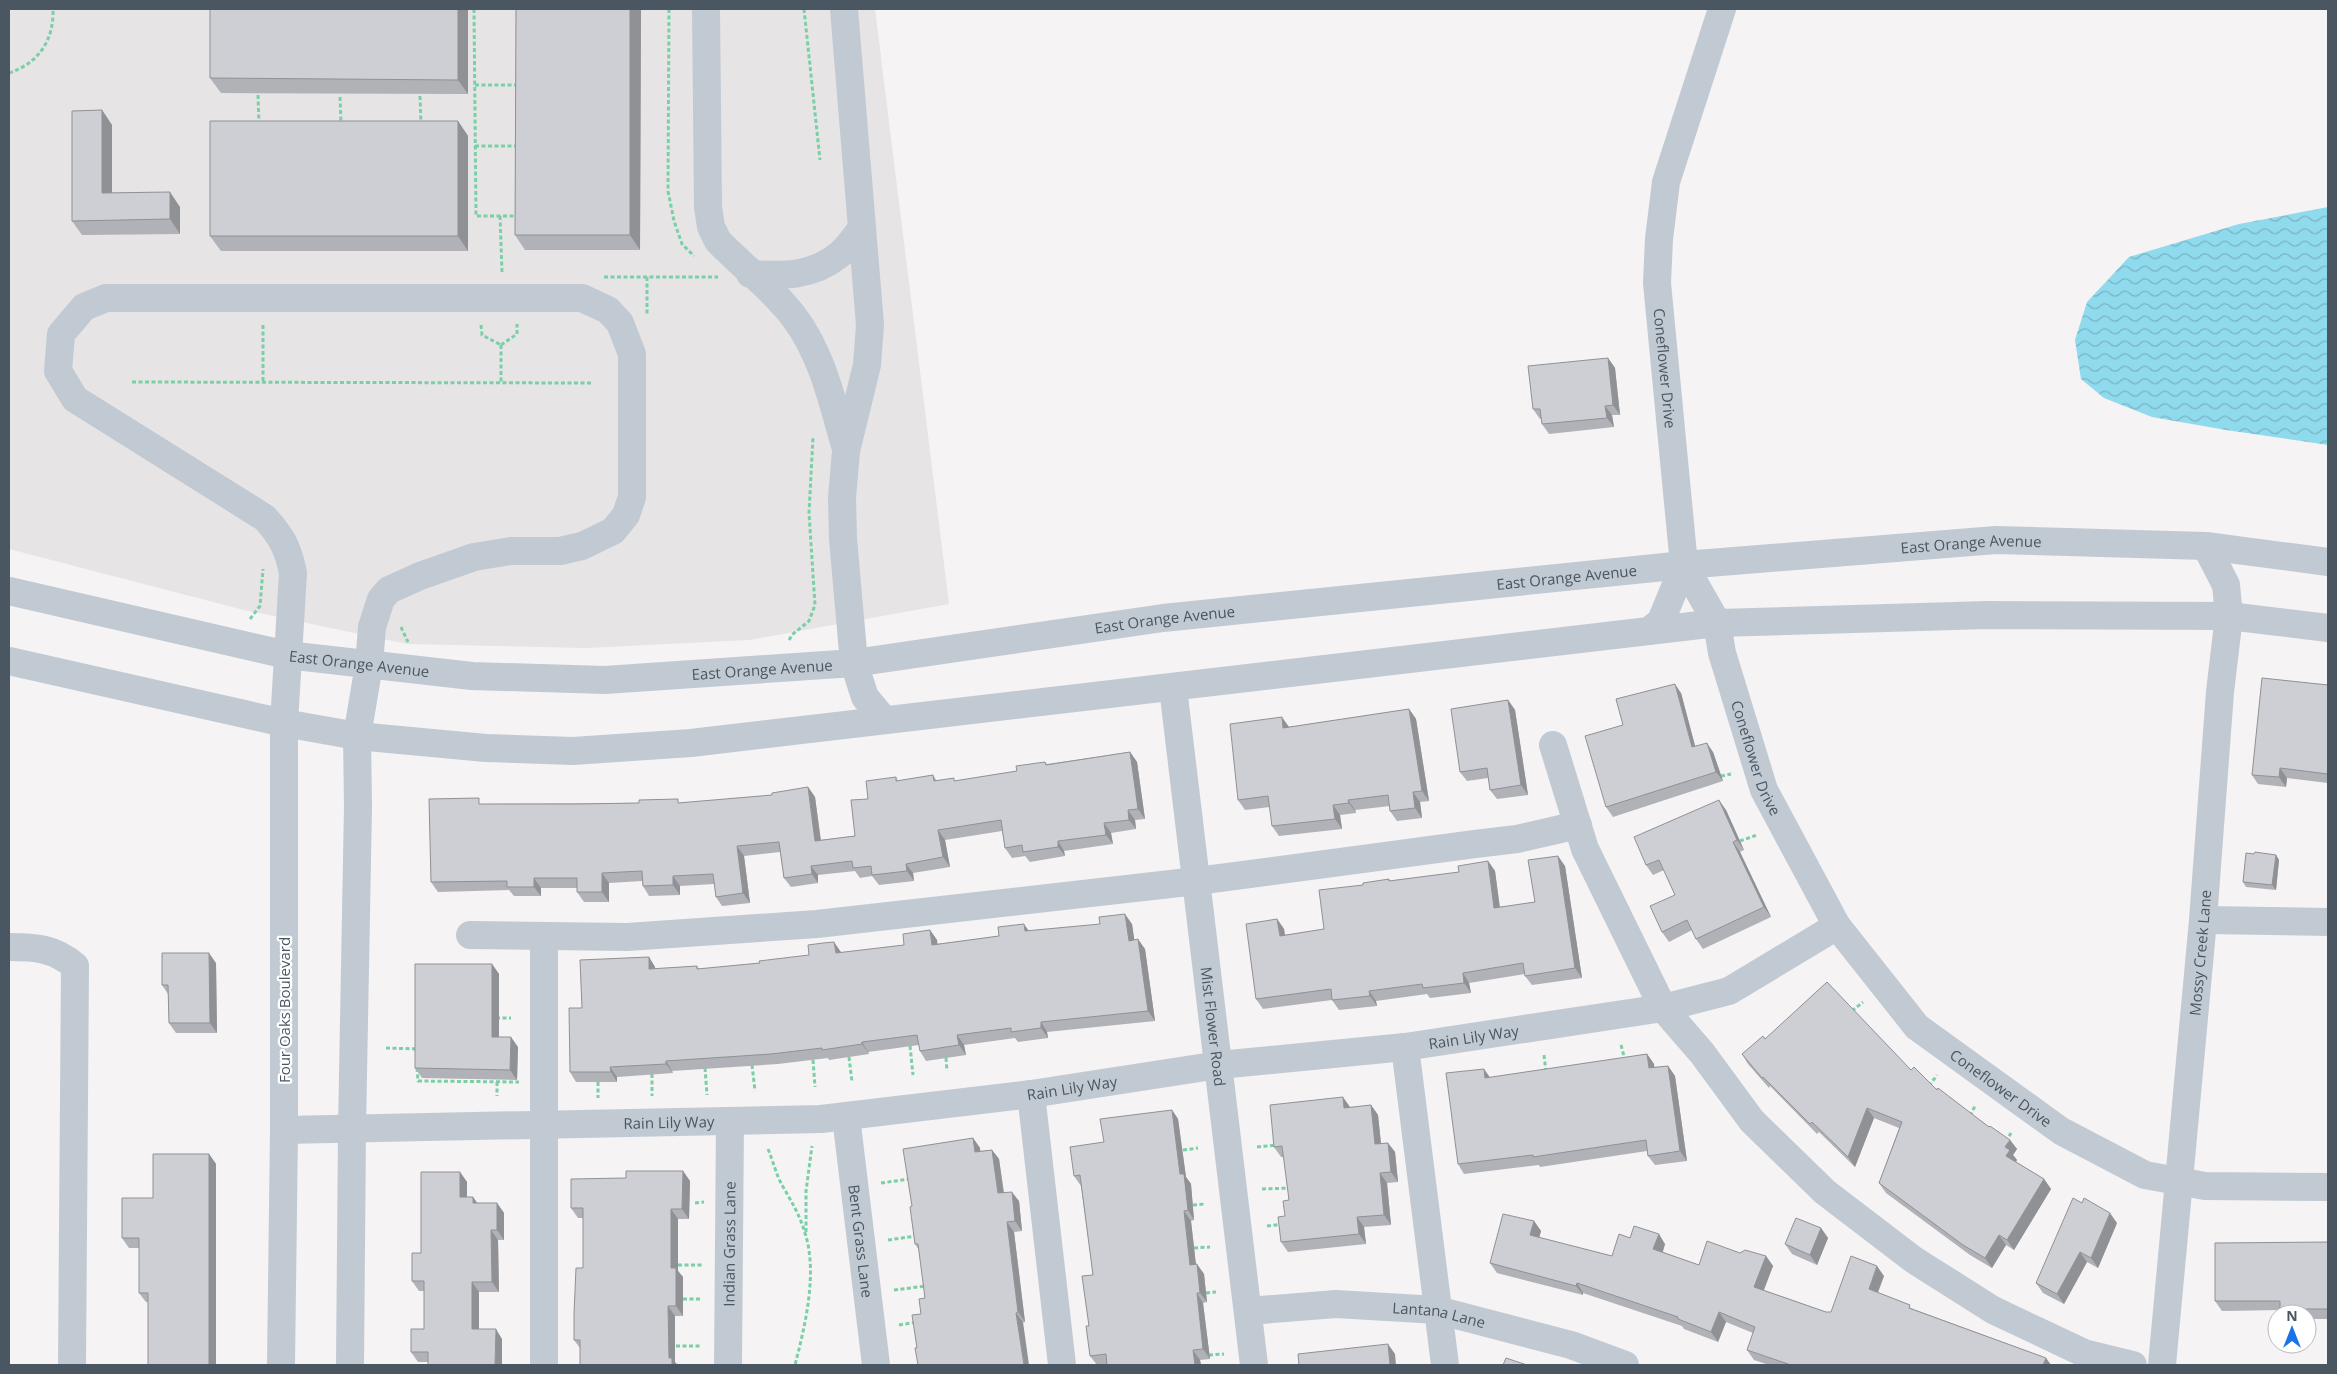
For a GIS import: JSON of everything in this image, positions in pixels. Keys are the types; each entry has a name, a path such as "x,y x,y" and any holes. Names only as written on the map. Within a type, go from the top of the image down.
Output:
{"street":[{"path":"706,9 706,166 710,227 718,241 794,317 811,343 824,376 846,451"},
{"path":"844,9 870,325 867,365 846,451 842,498 843,540 854,663 865,697 884,720"},
{"name":"Coneflower Drive","path":"1722,9 1666,182 1659,239 1657,283 1684,565 1717,623 1722,653 1764,790 1837,926 1918,1028 2061,1131 2145,1175 2204,1186 2328,1187"},
{"path":"750,274 788,276 815,269 840,254 862,228"},
{"name":"Four Oaks Boulevard","path":"281,1365 284,1130 284,723 293,573 289,552 280,534 265,518 75,399 58,371 61,334 84,307 106,298 582,298 608,310 620,323 632,354 632,497 626,515 613,531 582,546 560,551 511,551 474,557 420,576 389,590 381,599 372,627 369,665"},
{"name":"East Orange Avenue","path":"9,591 287,655 472,676 605,680 854,663 1163,618 1684,565 1996,540 2206,546 2328,562"},
{"name":"Mossy Creek Lane","path":"2162,1365 2203,920 2220,692 2230,616 2226,585 2206,546"},
{"path":"1649,631 1661,621 1684,565"},
{"path":"9,662 284,723 357,736 486,748 574,751 691,743 1717,623 1987,615 2230,616 2328,628"},
{"path":"350,1365 358,816 357,736 369,665"},
{"name":"Mist Flower Road","path":"1173,688 1254,1365"},
{"path":"1553,745 1585,849 1663,1008 1702,1053 1752,1121 1825,1192 1904,1254 1993,1310 2084,1354 2133,1365"},
{"path":"470,935 628,937 817,924 1197,880 1517,839 1578,825"},
{"path":"2203,920 2328,922"},
{"name":"Rain Lily Way","path":"284,1130 730,1122 846,1117 1031,1094 1219,1065 1405,1047 1663,1008 1730,990 1837,926"},
{"path":"544,937 544,1365"},
{"path":"9,947 34,947 53,952 62,955 75,966 72,1365"},
{"path":"1405,1047 1445,1365"},
{"path":"1031,1094 1062,1365"},
{"name":"Bent Grass Lane","path":"846,1117 876,1365"},
{"name":"Indian Grass Lane","path":"728,1365 730,1122"},
{"name":"Lantana Lane","path":"1248,1311 1336,1304 1437,1310 1571,1345 1625,1365"}],"path":[{"path":"9,73 24,68 48,41 53,27 53,9"},
{"path":"474,9 476,216 520,216"},
{"path":"669,9 668,191 674,221 682,244 700,262"},
{"path":"804,9 820,160"},
{"path":"475,85 521,86"},
{"path":"258,95 259,129"},
{"path":"420,96 421,130"},
{"path":"340,97 341,132"},
{"path":"475,146 521,146"},
{"path":"500,216 502,278"},
{"path":"600,278 721,278 713,272"},
{"path":"647,278 647,316"},
{"path":"263,298 263,381"},
{"path":"500,345 500,382"},
{"path":"132,382 591,383"},
{"path":"788,642 793,634 809,621 815,605 809,513 813,434"},
{"path":"247,623 260,606 263,567"},
{"path":"398,622 413,650"},
{"path":"1721,776 1731,774"},
{"path":"1740,842 1757,835"},
{"path":"1852,1011 1864,1000"},
{"path":"492,1018 511,1018"},
{"path":"416,1041 417,1057"},
{"path":"910,1046 913,1075"},
{"path":"1622,1046 1627,1067"},
{"path":"386,1048 423,1049"},
{"path":"1544,1054 1547,1080"},
{"path":"849,1057 852,1082"},
{"path":"946,1058 947,1071"},
{"path":"813,1060 815,1087"},
{"path":"417,1065 418,1081 520,1082 520,1075"},
{"path":"752,1065 755,1092"},
{"path":"705,1068 707,1095"},
{"path":"652,1074 652,1097"},
{"path":"1929,1086 1937,1075"},
{"path":"497,1082 497,1096"},
{"path":"598,1082 598,1098"},
{"path":"1969,1116 1975,1106"},
{"path":"2006,1142 2011,1133"},
{"path":"1257,1147 1280,1145"},
{"path":"795,1365 805,1326 810,1279 806,1235 806,1191 812,1146"},
{"path":"1183,1150 1198,1148"},
{"path":"768,1150 781,1183 797,1210 806,1235"},
{"path":"881,1183 913,1179"},
{"path":"1262,1189 1293,1188"},
{"path":"695,1203 704,1202"},
{"path":"1193,1205 1205,1204"},
{"path":"1267,1226 1291,1222"},
{"path":"888,1240 919,1236"},
{"path":"1194,1248 1210,1246"},
{"path":"678,1265 704,1264"},
{"path":"894,1290 929,1285"},
{"path":"1206,1293 1216,1292"},
{"path":"683,1299 703,1298"},
{"path":"898,1325 920,1322"},
{"path":"676,1346 703,1346"},
{"path":"1209,1355 1224,1354"}],"shaded area":[{"path":"9,9 875,9 949,604 749,640 586,648 407,644 244,610 9,549"}],"water":[{"path":"2328,207 2328,445 2152,417 2104,398 2081,379 2075,340 2087,302 2129,257 2239,224"}],"building":[{"path":"210,9 458,9 458,80 210,78"},
{"path":"516,9 630,9 630,235 515,235"},
{"path":"102,110 102,193 170,192 170,219 72,221 72,111"},
{"path":"210,121 458,121 458,236 210,236"},
{"path":"1608,358 1613,405 1605,406 1607,418 1542,424 1540,409 1533,409 1528,366"},
{"path":"2262,678 2328,685 2328,774 2280,768 2279,777 2252,775"},
{"path":"1675,684 1692,747 1707,743 1716,772 1606,807 1585,736 1623,725 1616,699"},
{"path":"1508,700 1521,785 1490,790 1487,768 1460,772 1451,709"},
{"path":"1409,709 1422,791 1413,792 1415,808 1390,811 1388,795 1348,800 1349,803 1333,805 1335,819 1272,826 1268,796 1238,800 1230,724 1282,717 1283,728"},
{"path":"1130,752 1138,809 1128,810 1129,820 1104,823 1106,835 1058,841 1058,847 1023,852 1022,845 1005,848 1001,820 938,830 943,857 906,864 907,871 872,875 871,866 853,868 852,861 811,866 812,874 784,878 779,842 737,846 743,893 716,897 713,874 673,876 673,885 643,886 642,871 602,873 602,892 577,892 577,878 534,878 534,887 507,887 507,881 431,882 429,799 479,798 479,804 639,803 639,800 678,799 678,803 772,795 772,793 808,787 815,841 855,836 851,800 868,799 866,781 896,777 896,781 933,775 934,781 954,778 954,781 1017,771 1016,766 1045,762 1046,765"},
{"path":"1719,800 1737,840 1733,842 1764,907 1696,939 1687,920 1662,932 1650,906 1675,895 1659,860 1646,865 1634,837"},
{"path":"2255,852 2276,855 2272,885 2243,882 2246,853 2254,854"},
{"path":"1558,856 1575,968 1525,976 1523,963 1463,973 1464,983 1423,988 1422,984 1369,991 1370,996 1332,1000 1331,989 1256,999 1246,924 1277,919 1280,936 1324,929 1319,890 1363,885 1363,883 1389,879 1389,881 1459,872 1458,866 1488,861 1494,908 1535,902 1528,860"},
{"path":"1125,914 1129,941 1138,939 1148,1011 1041,1022 1041,1028 1011,1032 1011,1028 957,1035 959,1045 920,1051 917,1035 862,1042 862,1044 822,1050 822,1048 771,1054 666,1061 666,1064 610,1067 611,1072 570,1072 569,1008 582,1008 580,960 649,957 649,969 697,966 697,969 760,963 759,961 809,955 808,945 823,943 834,942 836,953 904,945 903,934 930,930 932,945 999,936 998,927 1024,924 1025,931 1100,924 1099,917"},
{"path":"162,953 209,953 210,1023 169,1023 168,985 162,985"},
{"path":"415,964 492,964 492,1037 511,1037 510,1070 415,1068"},
{"path":"1827,982 1911,1070 1914,1067 1937,1090 1938,1088 1989,1127 2010,1140 2005,1147 2010,1150 2006,1156 2044,1179 2007,1240 1999,1235 1985,1258 1963,1245 1879,1183 1902,1122 1867,1108 1848,1157 1762,1078 1742,1054 1763,1036 1765,1039"},
{"path":"1647,1054 1649,1068 1668,1066 1680,1151 1648,1156 1646,1140 1533,1157 1533,1155 1458,1164 1446,1073 1484,1069 1485,1078"},
{"path":"1343,1097 1344,1108 1371,1105 1375,1144 1388,1143 1391,1172 1380,1173 1384,1215 1357,1217 1359,1234 1281,1242 1278,1217 1285,1216 1283,1201 1289,1200 1282,1146 1274,1147 1270,1105"},
{"path":"1172,1110 1180,1174 1184,1174 1188,1210 1184,1211 1190,1265 1197,1264 1200,1293 1197,1293 1203,1349 1193,1350 1195,1365 1107,1365 1106,1354 1090,1356 1086,1326 1089,1326 1082,1276 1093,1275 1080,1175 1074,1176 1070,1147 1104,1142 1100,1119"},
{"path":"973,1138 975,1152 992,1150 998,1193 1012,1192 1015,1221 1007,1222 1018,1312 1016,1313 1024,1365 918,1365 912,1315 921,1314 919,1299 925,1298 918,1244 915,1244 910,1207 912,1206 903,1149"},
{"path":"153,1154 209,1154 209,1365 148,1365 148,1293 139,1293 139,1238 122,1238 122,1198 153,1198"},
{"path":"626,1171 683,1171 682,1209 671,1209 671,1268 676,1268 676,1306 668,1306 669,1358 672,1358 672,1365 580,1365 580,1340 574,1340 574,1314 576,1268 583,1268 583,1208 571,1208 571,1179 626,1178"},
{"path":"421,1172 460,1172 460,1197 473,1197 473,1203 497,1203 497,1230 491,1230 492,1282 472,1282 472,1329 496,1329 495,1365 428,1365 428,1352 411,1352 411,1329 424,1329 424,1281 412,1281 412,1253 421,1253"},
{"path":"2073,1198 2082,1203 2084,1198 2110,1213 2091,1258 2080,1252 2057,1294 2036,1283"},
{"path":"1503,1214 1534,1221 1530,1235 1612,1256 1619,1234 1630,1238 1634,1226 1659,1234 1653,1249 1699,1265 1707,1241 1740,1253 1745,1250 1766,1256 1754,1287 1826,1312 1831,1312 1851,1256 1877,1266 1869,1289 1910,1305 1909,1308 2046,1358 2043,1365 1791,1365 1747,1350 1755,1327 1719,1312 1711,1332 1678,1319 1678,1317 1577,1283 1576,1286 1490,1263"},
{"path":"1796,1218 1821,1228 1810,1255 1785,1244"},
{"path":"2328,1242 2328,1309 2317,1309 2317,1304 2280,1304 2280,1301 2215,1301 2215,1243"},
{"path":"1388,1344 1390,1365 1299,1365 1298,1354"},
{"path":"1506,1358 1527,1365 1503,1365"}]}
